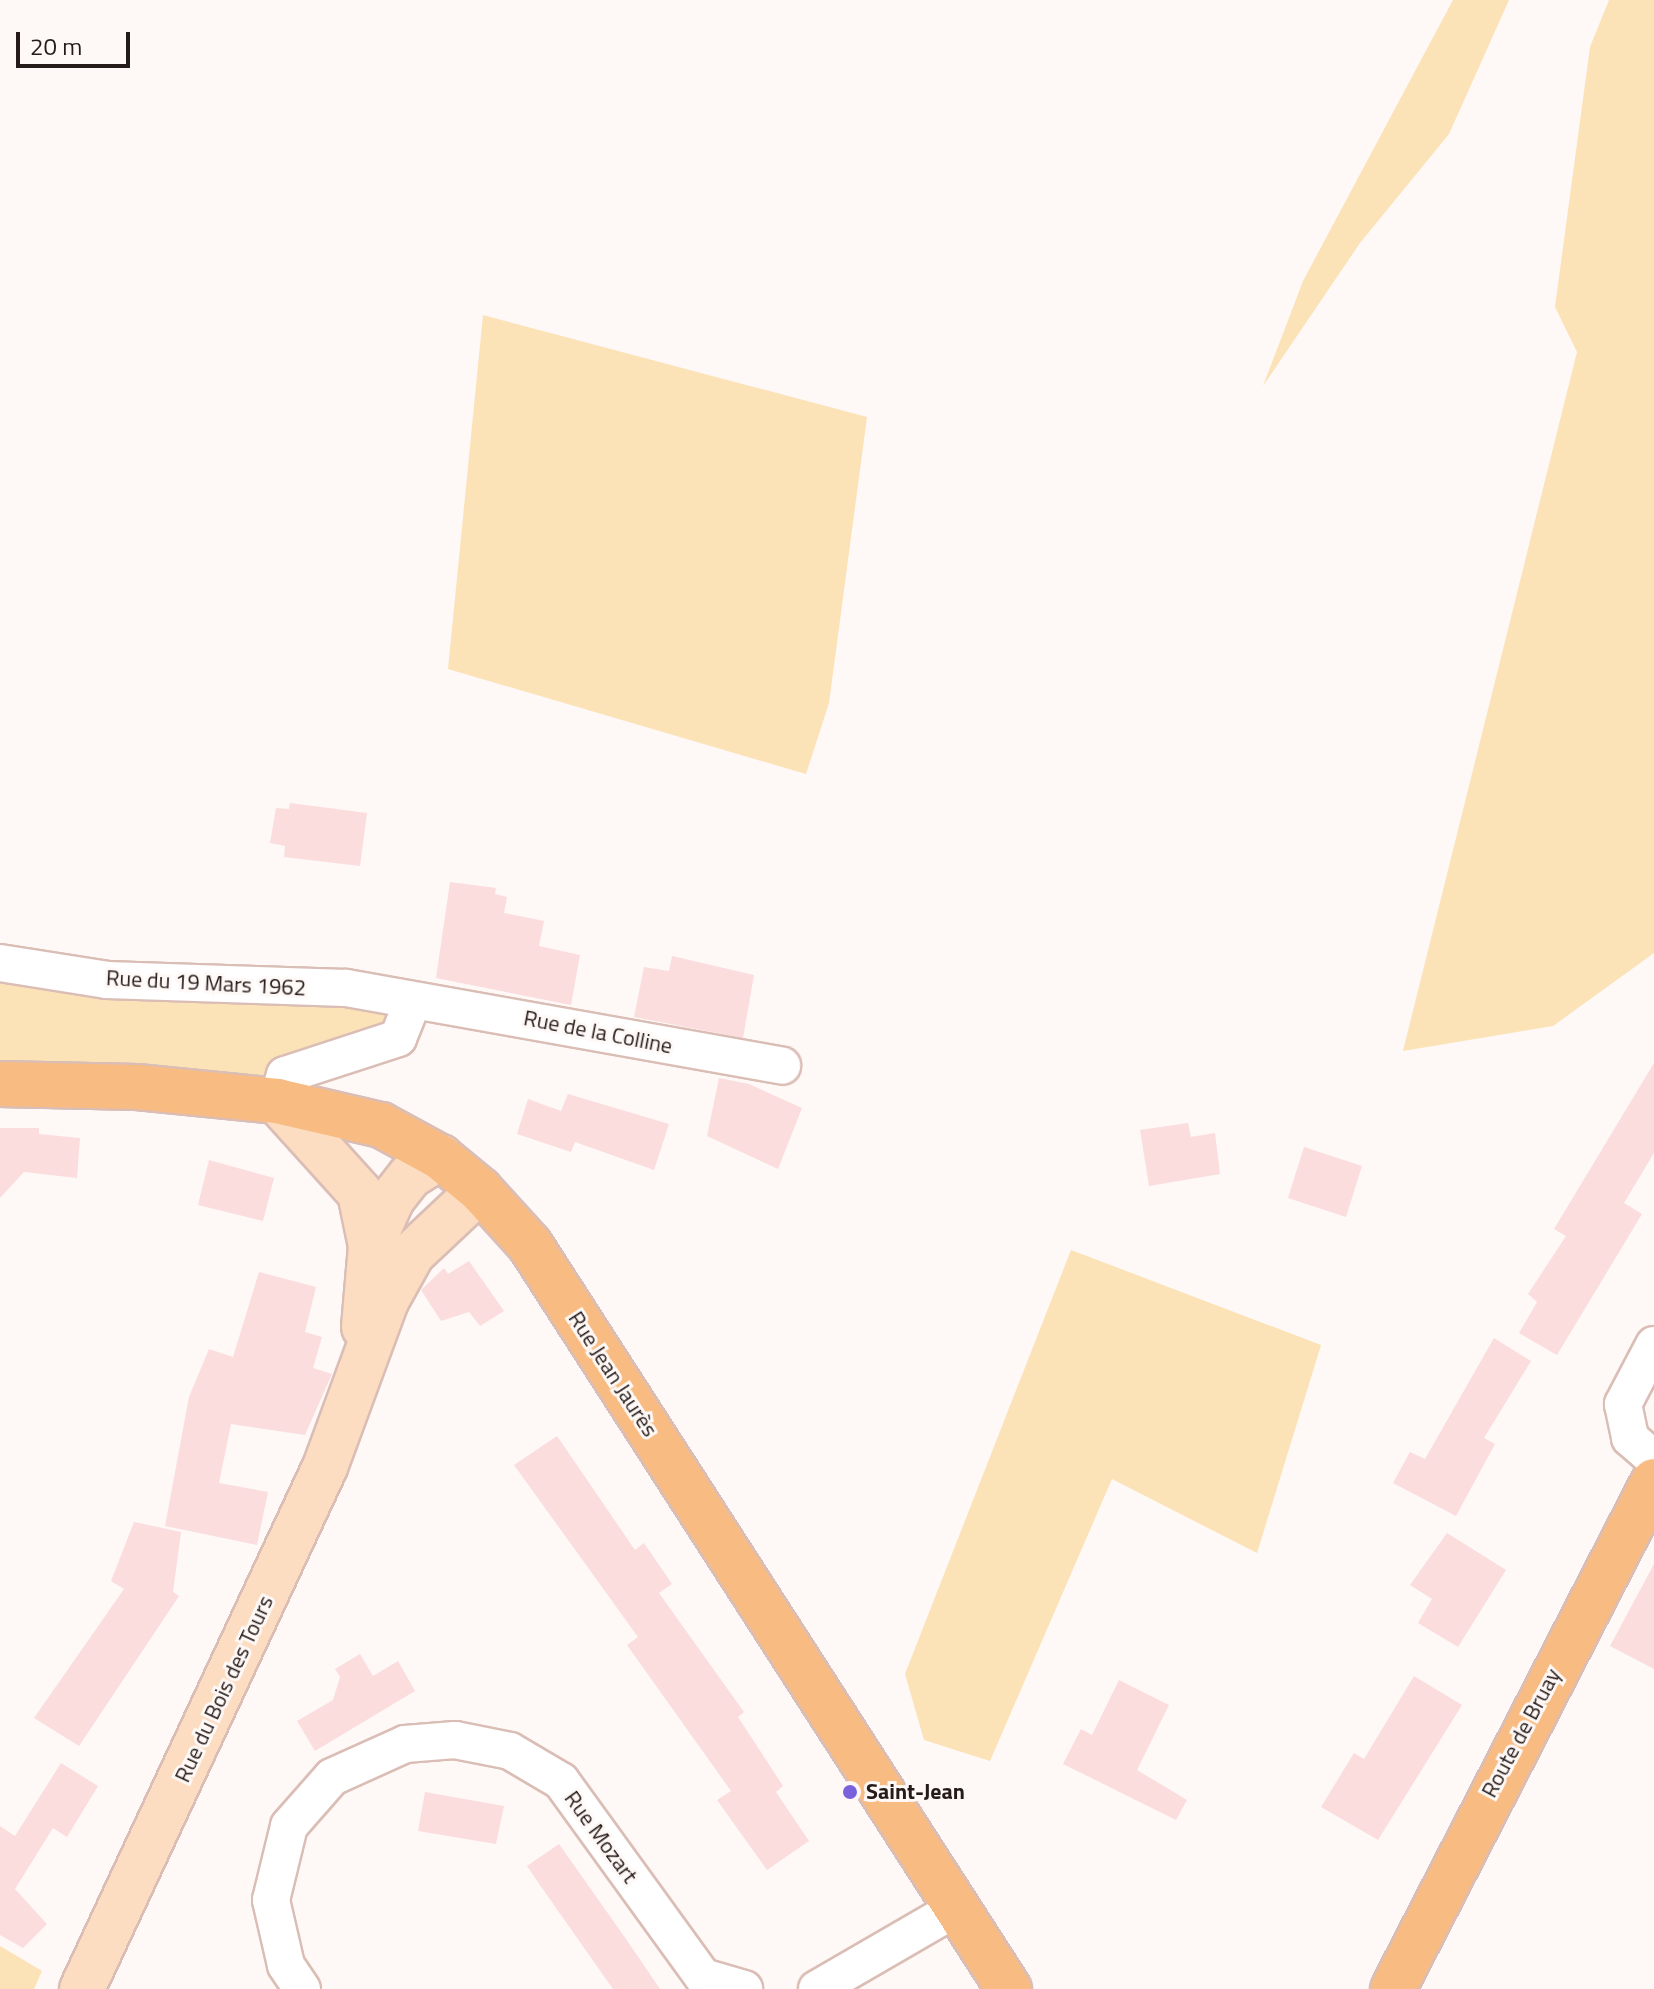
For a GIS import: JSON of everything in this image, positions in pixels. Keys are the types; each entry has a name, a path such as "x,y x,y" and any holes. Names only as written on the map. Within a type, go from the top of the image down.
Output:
{"main road":[{"name":"Rue Jean Jaurès","path":"0,1084 137,1087 277,1101 381,1125 440,1157 480,1190 530,1245 1009,1989"},
{"name":"Route de Bruay","path":"1393,1989 1654,1481"}],"street":[{"name":"Rue du 19 Mars 1962","path":"0,963 107,980 346,988 413,1001"},
{"name":"Rue de la Colline","path":"413,1001 782,1066"},
{"path":"359,1385 371,1246 360,1193 277,1101 285,1075 398,1038 413,1001"},
{"path":"371,1246 392,1199 410,1176 440,1157"},
{"path":"359,1385 386,1301 412,1254 480,1190"},
{"path":"1654,1345 1623,1404 1630,1438 1654,1459"},
{"name":"Rue du Bois des Tours","path":"82,1989 220,1700 359,1385"},
{"name":"Rue Mozart","path":"302,1989 286,1965 271,1900 289,1826 332,1777 405,1744 455,1740 510,1751 561,1781 703,1977 744,1989"},
{"path":"817,1989 957,1908"}],"shaded area":[{"path":"1453,0 1509,0 1449,134 1360,243 1263,386 1303,281"},
{"path":"1609,0 1654,0 1654,953 1553,1026 1403,1051 1577,352 1555,307 1590,47"},
{"path":"483,315 867,417 829,703 806,774 448,669"},
{"path":"0,963 413,1001 398,1038 277,1101 0,1084"},
{"path":"1071,1250 1321,1345 1257,1553 1112,1479 990,1761 924,1740 905,1674"},
{"path":"0,1946 42,1971 34,1989 0,1989"}],"building":[{"path":"290,803 367,813 360,866 284,857 285,846 270,843 276,808 289,809"},
{"path":"450,882 496,888 495,894 507,897 504,913 544,921 539,946 580,955 571,1005 436,978"},
{"path":"672,956 754,975 743,1038 634,1017 644,967 669,971"},
{"path":"1654,1063 1654,1153 1624,1203 1642,1214 1557,1355 1519,1333 1537,1302 1528,1294 1566,1236 1554,1229"},
{"path":"719,1078 749,1084 802,1108 778,1169 707,1136"},
{"path":"568,1094 669,1124 654,1170 575,1142 571,1152 517,1134 528,1099 561,1111"},
{"path":"1188,1123 1191,1137 1215,1133 1220,1174 1149,1186 1140,1130"},
{"path":"0,1128 39,1128 39,1134 80,1138 77,1178 24,1172 0,1198"},
{"path":"1304,1147 1362,1166 1346,1217 1288,1198"},
{"path":"209,1160 274,1178 263,1221 198,1205"},
{"path":"469,1261 504,1311 480,1326 469,1312 441,1321 421,1290 444,1268 448,1274"},
{"path":"259,1272 316,1287 305,1332 322,1337 313,1368 332,1374 305,1435 231,1424 219,1483 268,1492 257,1545 165,1526 189,1397 209,1349 233,1357"},
{"path":"1494,1338 1531,1361 1484,1438 1495,1444 1456,1516 1393,1483 1410,1452 1425,1459"},
{"path":"557,1436 635,1550 644,1543 672,1584 659,1593 744,1712 738,1717 783,1786 776,1792 809,1841 767,1870 717,1800 731,1791 627,1645 638,1637 514,1465"},
{"path":"134,1522 181,1532 173,1592 179,1596 79,1746 34,1718 124,1589 111,1581"},
{"path":"1447,1533 1506,1570 1458,1647 1418,1623 1432,1599 1410,1585"},
{"path":"1654,1564 1654,1669 1610,1646"},
{"path":"360,1654 373,1676 398,1661 415,1691 315,1751 297,1721 333,1700 340,1677 335,1669"},
{"path":"1414,1676 1462,1705 1378,1840 1321,1807 1354,1753 1364,1759"},
{"path":"1119,1680 1169,1705 1137,1770 1187,1800 1176,1820 1063,1764 1081,1729 1092,1735"},
{"path":"61,1763 98,1786 67,1837 53,1828 15,1889 47,1924 23,1948 0,1935 0,1826 15,1836"},
{"path":"425,1792 504,1806 496,1844 418,1831"},
{"path":"559,1844 660,1989 613,1989 542,1888 527,1866"}],"place":[{"name":"Saint-Jean","path":"850,1792"}]}
